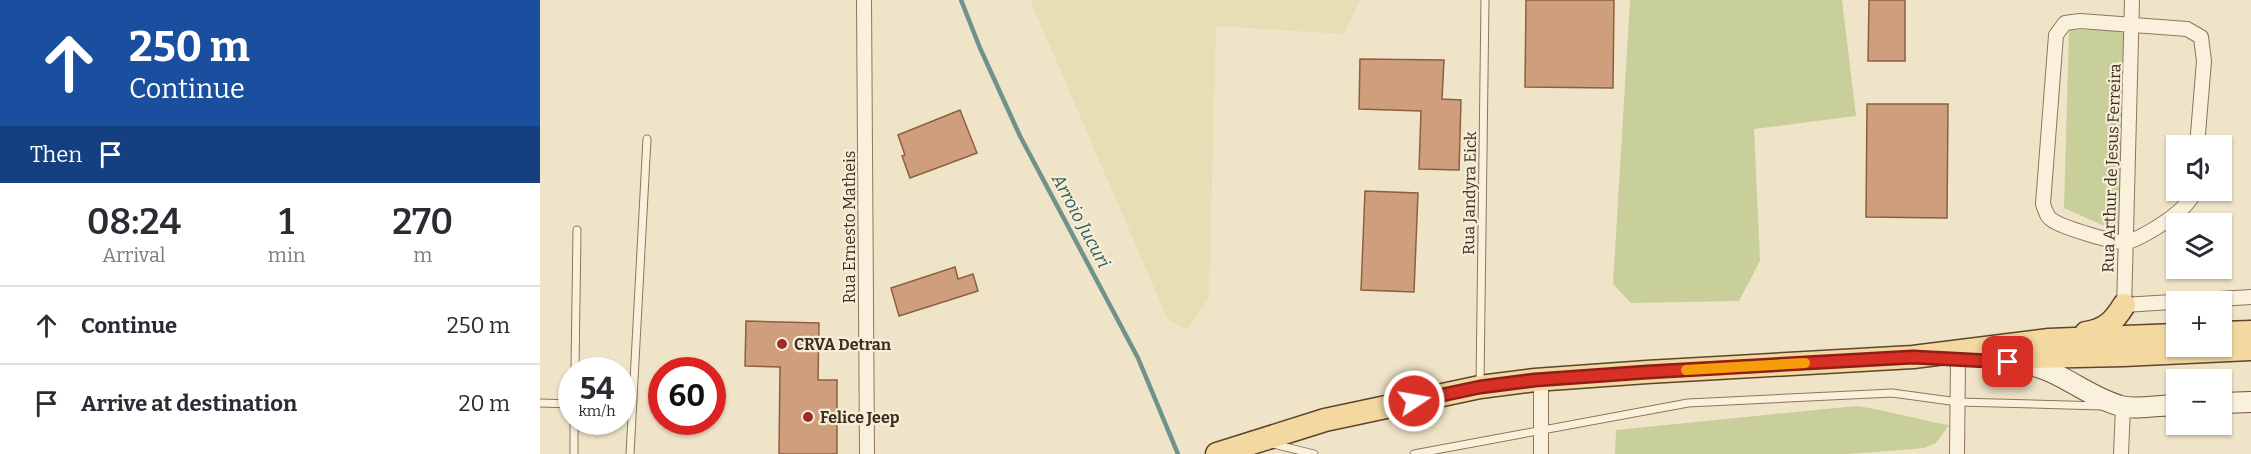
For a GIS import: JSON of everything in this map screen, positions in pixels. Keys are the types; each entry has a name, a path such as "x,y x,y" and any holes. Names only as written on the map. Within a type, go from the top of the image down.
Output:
{"main road":[{"path":"1217,454 1325,420 1480,387 1541,380 1913,357 2103,329 2112,322 2124,304"},
{"path":"2232,333 2251,332"},
{"path":"2031,341 2166,335"},
{"path":"1966,359 2251,349"},
{"path":"1913,357 2025,363 2044,368 2123,407 2166,405"},
{"path":"2232,403 2251,402"}],"street":[{"name":"Rua Ernesto Matheis","path":"864,0 867,454"},
{"name":"Rua Arthur de Jesus Ferreira","path":"2125,337 2132,0"},
{"path":"2190,201 2182,210 2157,227 2126,242 2069,230 2050,219 2043,204 2056,35 2065,23 2080,21 2187,29 2201,37 2204,61 2198,135"},
{"path":"2124,304 2251,297"},
{"path":"1957,454 1958,402 1966,359"},
{"path":"1541,380 1541,454"},
{"path":"2121,454 2123,407"}],"lane":[{"name":"Rua Jandyra Eick","path":"1480,387 1485,0"},
{"path":"630,454 646,139"},
{"path":"575,357 577,230"},
{"path":"1414,454 1688,403 1892,393 1958,402 2123,407"},
{"path":"540,403 558,404"},
{"path":"574,435 574,454"},
{"path":"1260,440 1314,454"}],"shaded area":[{"path":"1030,0 1360,0 1344,34 1216,26 1209,298 1187,330 1168,320"}],"green space":[{"path":"1630,0 1842,0 1856,116 1754,129 1760,261 1739,301 1631,303 1613,284"},
{"path":"2124,29 2118,232 2064,208 2069,30"},
{"path":"1856,406 1949,425 1936,443 1924,448 1846,454 1615,454 1616,430"}],"building":[{"path":"1526,0 1614,0 1613,88 1525,87"},
{"path":"1869,0 1905,0 1905,61 1868,61"},
{"path":"1360,59 1444,60 1442,99 1461,100 1459,170 1419,169 1421,111 1359,109"},
{"path":"1867,104 1948,104 1947,218 1866,217"},
{"path":"960,110 977,153 910,178 898,135"},
{"path":"1365,191 1418,193 1414,292 1361,290"},
{"path":"955,267 958,279 973,274 978,291 899,316 891,288"},
{"path":"746,321 819,323 818,380 837,380 837,454 779,454 780,367 745,366"}],"waterway":[{"name":"Arroio Jucuri","path":"961,0 1020,136 1138,358 1178,454"}],"slow traffic":[{"path":"1686,370 1805,363"}],"place":[{"name":"CRVA Detran","path":"782,344"},
{"name":"Felice Jeep","path":"808,417"}],"route":[{"path":"1414,401 1480,387 1535,380 1647,372 1913,357 2008,362"}]}
